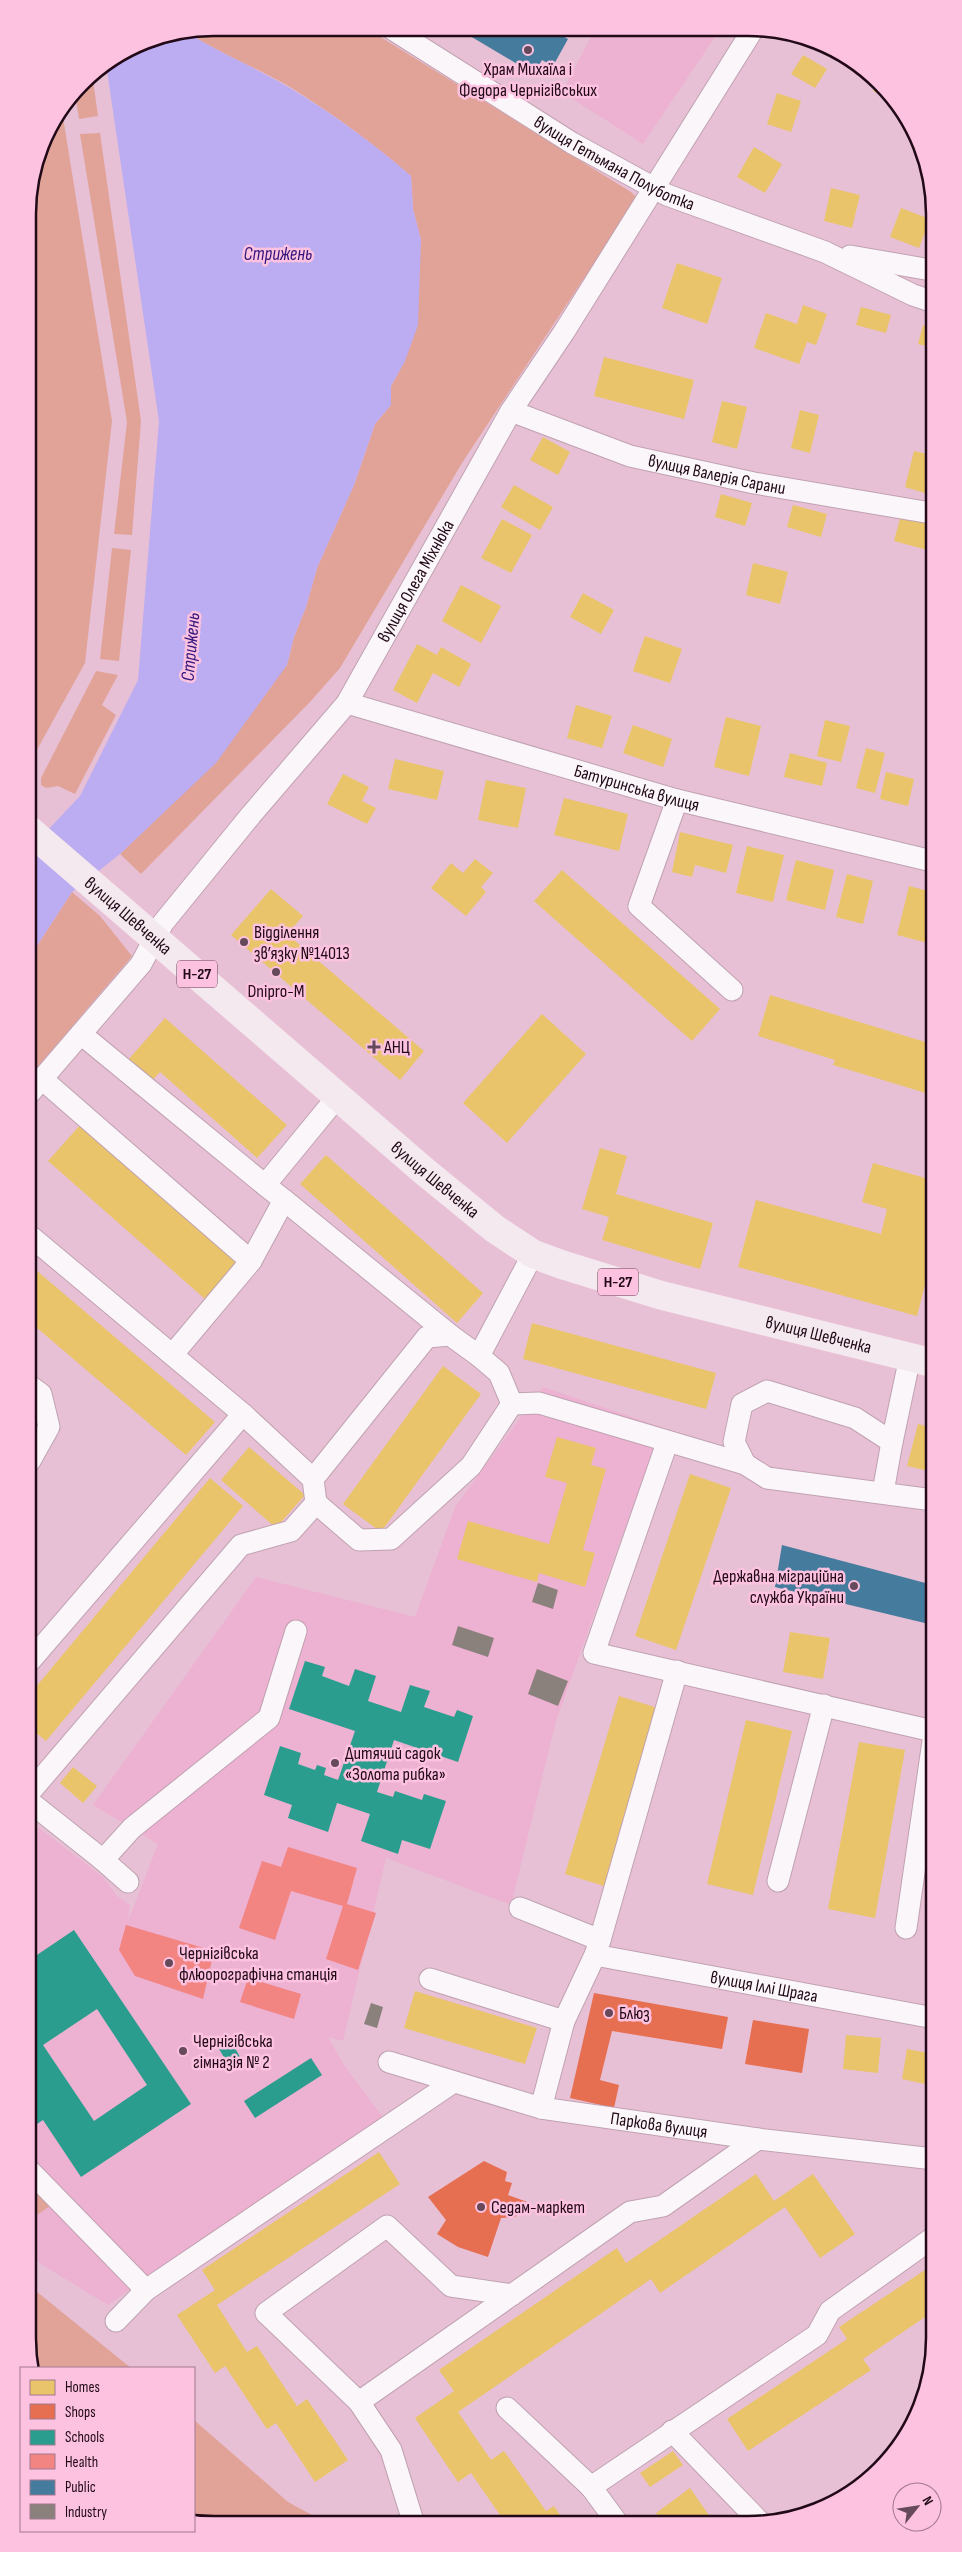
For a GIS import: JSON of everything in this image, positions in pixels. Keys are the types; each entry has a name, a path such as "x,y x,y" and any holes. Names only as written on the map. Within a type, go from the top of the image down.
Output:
{"main road":[{"name":"вулиця Шевченка","path":"36,836 108,900 495,1229 534,1254 660,1295 921,1360"}],"street":[{"name":"вулиця Олега Міхнюка","path":"36,1087 140,964 163,923 347,702 511,411 564,332 749,36"},
{"name":"вулиця Гетьмана Полуботка","path":"404,37 572,143 655,188 684,202 826,252 913,295 926,299"},
{"name":"вулиця Гетьмана Полуботка","path":"826,252 926,269"},
{"name":"вулиця Валерія Сарани","path":"511,411 630,456 754,483 926,512"},
{"name":"Батуринська вулиця","path":"347,702 677,800 926,860"},
{"path":"677,800 639,906 732,990"},
{"path":"81,1034 450,1335 479,1356 498,1373 512,1404"},
{"path":"36,1087 250,1261"},
{"path":"265,1185 338,1096"},
{"path":"173,1354 250,1261 284,1200"},
{"path":"36,1240 243,1414 313,1479 316,1503 359,1540 391,1539 472,1466 512,1404"},
{"path":"479,1356 534,1254"},
{"path":"313,1479 427,1337 450,1335"},
{"path":"883,1492 892,1442 921,1360"},
{"path":"36,1390 41,1394 49,1427 36,1450"},
{"path":"745,1464 734,1442 742,1404 767,1390 855,1418 892,1442"},
{"path":"512,1404 539,1403 667,1443 745,1464 767,1478 926,1499"},
{"path":"36,1653 243,1414"},
{"path":"667,1443 594,1653 926,1729"},
{"path":"36,1785 241,1545 291,1531 316,1503"},
{"path":"103,1860 132,1828 269,1718 296,1631"},
{"path":"541,2108 564,2021 598,1948 677,1671"},
{"path":"778,1881 824,1705"},
{"path":"906,1928 926,1789"},
{"path":"36,1807 128,1882"},
{"name":"вулиця Іллі Шрага","path":"520,1908 598,1948 926,2016"},
{"path":"430,1979 564,2021"},
{"name":"Паркова вулиця","path":"389,2062 452,2083 541,2108 758,2139 926,2158"},
{"path":"116,2321 146,2290 452,2083"},
{"path":"359,2402 630,2212 663,2206 758,2139"},
{"path":"36,2177 146,2290"},
{"path":"411,2516 391,2450 359,2402 266,2313 387,2226 451,2286 512,2295"},
{"path":"590,2488 817,2335 830,2311 926,2243"},
{"path":"507,2408 590,2488 612,2516"},
{"path":"672,2431 754,2515"}],"shaded area":[{"path":"591,36 716,36 643,144 562,92"},
{"path":"380,37 631,192 637,198 462,463 340,668 310,702 141,874 120,854 179,797 287,665 294,637 306,607 317,568 354,485 375,424 391,405 391,386 405,361 421,240 413,209 411,176 367,140 306,97 277,80 196,38"},
{"path":"93,83 98,116 79,119 76,102"},
{"path":"63,119 112,421 85,663 36,752 36,214 42,168 50,146"},
{"path":"100,133 141,421 132,535 114,534 127,422 80,134"},
{"path":"112,548 131,550 119,661 100,659"},
{"path":"96,671 118,675 102,705 116,715 75,794 58,786 46,788 41,785 41,778"},
{"path":"72,892 100,916 132,956 36,1069 36,947"},
{"path":"543,1387 661,1427 556,1721 511,1905 386,1858 343,2041 328,2037 344,2065 385,2120 108,2305 36,2261 36,1826 103,1877 117,1896 130,1905 128,1921 158,1844 93,1805 256,1577 415,1617 455,1507"},
{"path":"36,2192 50,2206 36,2216"},
{"path":"36,2291 130,2367 39,2367 36,2338"},
{"path":"195,2421 288,2502 314,2516 195,2514"}],"water":[{"name":"Стрижень","path":"196,38 306,98 367,141 411,176 413,209 421,240 418,325 405,361 391,386 391,405 375,424 354,485 317,568 306,607 294,637 287,665 216,763 120,854 72,892 36,947 36,843 80,796 138,680 159,421 107,72 125,60 146,50 168,42"}],"building: Homes":[{"path":"803,55 827,69 815,88 791,74"},
{"path":"777,93 801,101 791,132 767,124"},
{"path":"754,147 782,164 765,193 737,177"},
{"path":"831,188 860,195 852,228 824,221"},
{"path":"901,208 926,217 926,230 919,248 890,237"},
{"path":"677,263 722,278 707,324 662,308"},
{"path":"803,305 827,314 816,345 807,342 799,364 754,348 766,313 797,324"},
{"path":"861,307 891,315 886,333 856,325"},
{"path":"923,325 926,326 926,346 918,344"},
{"path":"604,357 694,380 684,419 594,396"},
{"path":"722,401 747,407 737,449 712,442"},
{"path":"800,410 819,415 810,453 791,448"},
{"path":"543,437 570,452 558,475 530,460"},
{"path":"914,451 926,454 926,493 905,487"},
{"path":"514,485 553,507 540,530 501,507"},
{"path":"721,494 752,503 745,526 715,517"},
{"path":"793,505 827,514 821,537 787,527"},
{"path":"901,515 926,522 926,550 894,541"},
{"path":"502,519 532,535 511,573 481,558"},
{"path":"753,563 788,572 780,604 746,595"},
{"path":"461,585 501,606 481,643 442,621"},
{"path":"583,593 614,610 601,634 570,617"},
{"path":"645,636 682,649 670,683 633,671"},
{"path":"417,644 437,655 441,647 471,664 459,687 433,673 417,703 393,690"},
{"path":"576,705 612,716 602,748 567,738"},
{"path":"726,717 761,726 749,776 714,767"},
{"path":"825,720 850,726 841,762 817,756"},
{"path":"633,725 672,739 663,767 623,753"},
{"path":"866,748 885,753 875,793 856,788"},
{"path":"790,753 827,763 822,786 784,777"},
{"path":"395,759 444,771 437,800 388,789"},
{"path":"886,772 914,779 908,806 880,799"},
{"path":"343,774 369,787 362,801 376,808 367,824 327,804"},
{"path":"486,780 526,788 518,828 478,820"},
{"path":"564,798 628,814 619,851 554,835"},
{"path":"680,832 733,845 726,873 695,865 692,877 672,872"},
{"path":"747,846 784,855 773,902 736,893"},
{"path":"475,859 493,873 481,887 486,892 466,916 431,888 451,863 463,873"},
{"path":"796,860 834,870 825,910 786,900"},
{"path":"562,870 720,1009 692,1041 534,901"},
{"path":"847,874 873,881 863,924 836,917"},
{"path":"909,886 926,890 926,942 897,935"},
{"path":"271,889 303,916 287,934 424,1051 400,1080 231,935"},
{"path":"770,995 926,1042 926,1093 833,1065 835,1060 758,1036"},
{"path":"542,1014 586,1054 507,1143 463,1103"},
{"path":"165,1018 287,1125 257,1158 160,1072 152,1081 128,1060"},
{"path":"81,1124 238,1262 205,1299 48,1161"},
{"path":"600,1148 627,1156 616,1194 713,1223 700,1269 602,1240 609,1217 582,1209"},
{"path":"326,1155 483,1293 457,1323 300,1184"},
{"path":"873,1163 926,1178 926,1281 917,1316 738,1267 756,1200 881,1234 887,1209 862,1202"},
{"path":"36,1270 215,1422 186,1455 36,1327"},
{"path":"532,1323 716,1373 706,1409 523,1359"},
{"path":"443,1366 481,1394 381,1532 343,1504"},
{"path":"918,1424 926,1426 926,1470 907,1466"},
{"path":"557,1437 596,1448 591,1465 606,1469 583,1550 595,1553 585,1587 539,1573 537,1582 457,1559 468,1521 549,1544 567,1483 545,1477"},
{"path":"249,1447 305,1495 276,1528 221,1480"},
{"path":"690,1474 731,1488 676,1650 635,1636"},
{"path":"210,1478 243,1506 46,1741 36,1733 36,1687"},
{"path":"790,1632 830,1638 823,1679 783,1672"},
{"path":"619,1696 658,1708 604,1886 565,1874"},
{"path":"746,1720 792,1731 753,1895 707,1884"},
{"path":"859,1742 905,1750 875,1918 828,1909"},
{"path":"73,1767 97,1786 83,1803 60,1783"},
{"path":"415,1991 537,2028 525,2064 404,2028"},
{"path":"846,2035 881,2038 878,2073 843,2069"},
{"path":"907,2049 926,2053 926,2084 902,2079"},
{"path":"379,2152 400,2184 217,2305 247,2352 257,2346 297,2406 307,2399 348,2460 315,2482 276,2423 267,2429 225,2366 215,2373 177,2315 215,2290 202,2270"},
{"path":"756,2174 774,2201 813,2174 855,2234 820,2258 785,2207 660,2293 651,2279 458,2412 491,2460 504,2451 546,2511 554,2506 561,2516 501,2516 471,2473 458,2482 415,2418 454,2391 439,2370 617,2248 626,2263"},
{"path":"926,2269 926,2316 863,2359 871,2370 748,2451 727,2419 847,2339 839,2327"},
{"path":"673,2451 683,2465 650,2487 640,2473"},
{"path":"690,2488 710,2516 658,2516 656,2513"}],"building: Shops":[{"path":"594,1993 728,2017 722,2049 612,2031 600,2080 619,2085 614,2108 570,2098"},
{"path":"753,2020 809,2029 802,2073 745,2064"},
{"name":"Седам-маркет","path":"484,2161 507,2172 505,2181 512,2183 508,2195 530,2203 515,2217 501,2218 488,2257 458,2247 437,2234 446,2220 428,2197"}],"building: Schools":[{"path":"305,1661 325,1667 322,1676 349,1686 355,1669 376,1676 368,1701 401,1712 410,1685 430,1691 424,1707 454,1717 457,1710 473,1716 458,1762 394,1740 377,1792 393,1797 395,1791 422,1800 424,1794 446,1801 430,1849 402,1840 398,1854 361,1841 370,1814 337,1803 328,1832 288,1818 292,1805 264,1795 280,1746 301,1753 298,1764 315,1770 317,1765 326,1768 324,1775 338,1780 355,1731 289,1709"},
{"path":"74,1930 191,2104 81,2177 43,2120 36,2125 36,1956","holes":["97,2009 147,2085 94,2121 43,2045"]},
{"path":"228,2036 243,2062 231,2069 216,2044"},
{"path":"311,2058 322,2075 255,2118 244,2101"}],"building: Health":[{"path":"288,1847 357,1868 347,1904 376,1913 358,1970 326,1959 343,1906 291,1891 275,1940 239,1928 262,1861 281,1867"},
{"name":"Чернігівська флюорографічна станція","path":"126,1925 214,1951 203,1999 135,1976 119,1950"},
{"path":"248,1978 301,1994 294,2019 240,2002"}],"building: Public":[{"name":"Храм Михаїла і Федора Чернігівських","path":"563,36 568,39 553,66 542,60 534,74 471,37"},
{"name":"Державна міграційна служба України","path":"782,1545 926,1583 926,1623 775,1587"}],"building: Industry":[{"path":"538,1583 558,1590 553,1609 532,1602"},
{"path":"458,1626 494,1638 488,1657 452,1645"},
{"path":"537,1669 568,1681 558,1706 528,1694"},
{"path":"371,2003 383,2007 377,2028 364,2024"}],"place":[{"name":"Храм Михаїла і Федора Чернігівських","path":"528,50"},
{"name":"Відділення зв’язку №14013","path":"244,942"},
{"name":"Dnipro-M","path":"276,972"},
{"name":"АНЦ","path":"374,1047"},
{"name":"Державна міграційна служба України","path":"854,1586"},
{"name":"Дитячий садок «Золота рибка»","path":"335,1763"},
{"name":"Чернігівська флюорографічна станція","path":"169,1963"},
{"name":"Блюз","path":"609,2013"},
{"name":"Чернігівська гімназія № 2","path":"183,2051"},
{"name":"Седам-маркет","path":"481,2207"}]}
